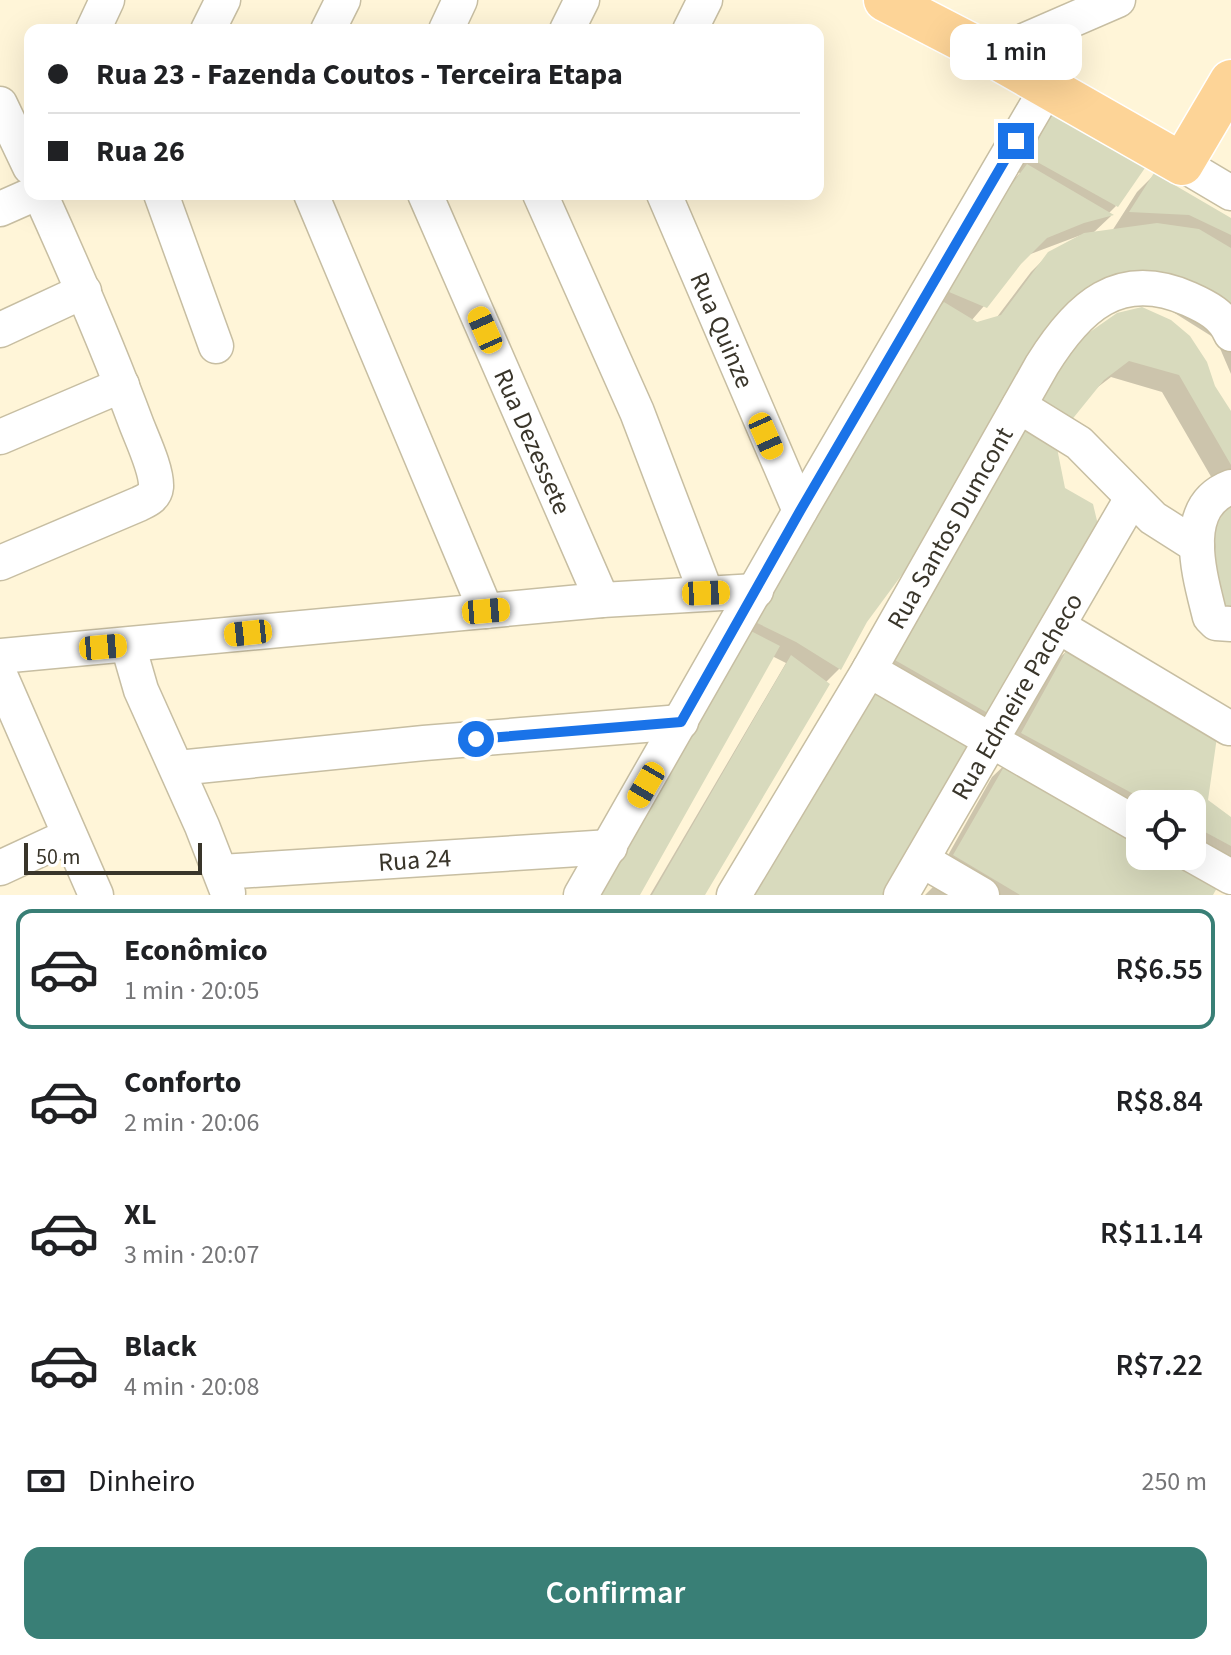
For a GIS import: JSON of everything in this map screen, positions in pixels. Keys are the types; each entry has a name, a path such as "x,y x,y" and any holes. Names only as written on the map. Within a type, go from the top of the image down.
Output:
{"main road":[{"path":"885,0 991,55 1182,164 1231,81"}],"street":[{"path":"96,24 107,0"},
{"path":"211,24 223,0"},
{"path":"331,24 343,0"},
{"path":"449,24 460,0"},
{"path":"570,24 582,0"},
{"path":"693,24 705,0"},
{"path":"991,55 1118,0"},
{"path":"581,895 1047,88"},
{"path":"0,104 24,153"},
{"path":"1182,164 1231,193"},
{"path":"0,209 24,199"},
{"path":"0,563 139,504 153,496 156,488 150,461 122,385 84,291 40,200"},
{"path":"163,200 216,346"},
{"path":"314,200 486,611"},
{"name":"Rua Dezessete","path":"428,200 602,600"},
{"path":"543,200 637,412 706,593"},
{"name":"Rua Quinze","path":"667,200 800,511"},
{"name":"Rua Santos Dumcont","path":"734,895 869,670 1055,344 1068,329 1089,308 1124,289 1137,287 1164,289 1217,314 1231,334"},
{"path":"0,330 84,291"},
{"path":"0,437 122,385"},
{"path":"1019,406 1079,443 1132,498 1168,529 1197,546"},
{"path":"1231,487 1220,491 1202,513 1198,523 1197,546 1210,617 1216,623 1231,624"},
{"name":"Rua Edmeire Pacheco","path":"901,895 1132,498"},
{"path":"0,656 602,600 756,591"},
{"path":"1058,626 1229,728"},
{"path":"128,645 141,690 178,768 225,883"},
{"path":"869,670 1126,818"},
{"path":"0,675 96,895"},
{"path":"178,768 424,743 681,722"},
{"path":"0,868 69,836"},
{"name":"Rua 24","path":"225,883 610,847"},
{"path":"922,860 982,895"},
{"path":"1206,863 1231,878 1222,895"}],"building":[{"path":"1052,111 1147,165 1118,207 1030,158"},
{"path":"1027,164 1114,215 1047,238 1021,264 987,308 949,292 983,223"},
{"path":"1154,173 1231,218 1231,235 1189,215 1129,212"},
{"path":"1157,223 1199,229 1231,248 1231,321 1118,278 957,483 924,536 915,557 867,622 841,670 796,642 753,621 916,336 944,302 977,322 1001,315 1048,252 1084,233"},
{"path":"1142,307 1171,320 1190,336 1207,362 1215,386 1231,411 1231,465 1179,375 1129,361 1104,380 1066,427 1035,410 1053,374 1087,334 1117,313"},
{"path":"1020,426 1056,443 1065,488 1093,504 1099,529 993,716 893,659"},
{"path":"1231,506 1231,613 1215,614 1208,540 1227,507"},
{"path":"747,629 780,646 640,895 593,895"},
{"path":"1070,644 1219,723 1208,800 1231,817 1231,846 1206,833 1206,790 1126,790 1021,733"},
{"path":"791,655 830,684 705,895 652,895"},
{"path":"872,683 976,747 894,895 747,895"},
{"path":"1009,758 1126,823 1126,870 1206,870 1206,867 1223,877 1213,895 1020,895 953,855"}],"route":[{"path":"476,739 681,722 1016,141"}]}
